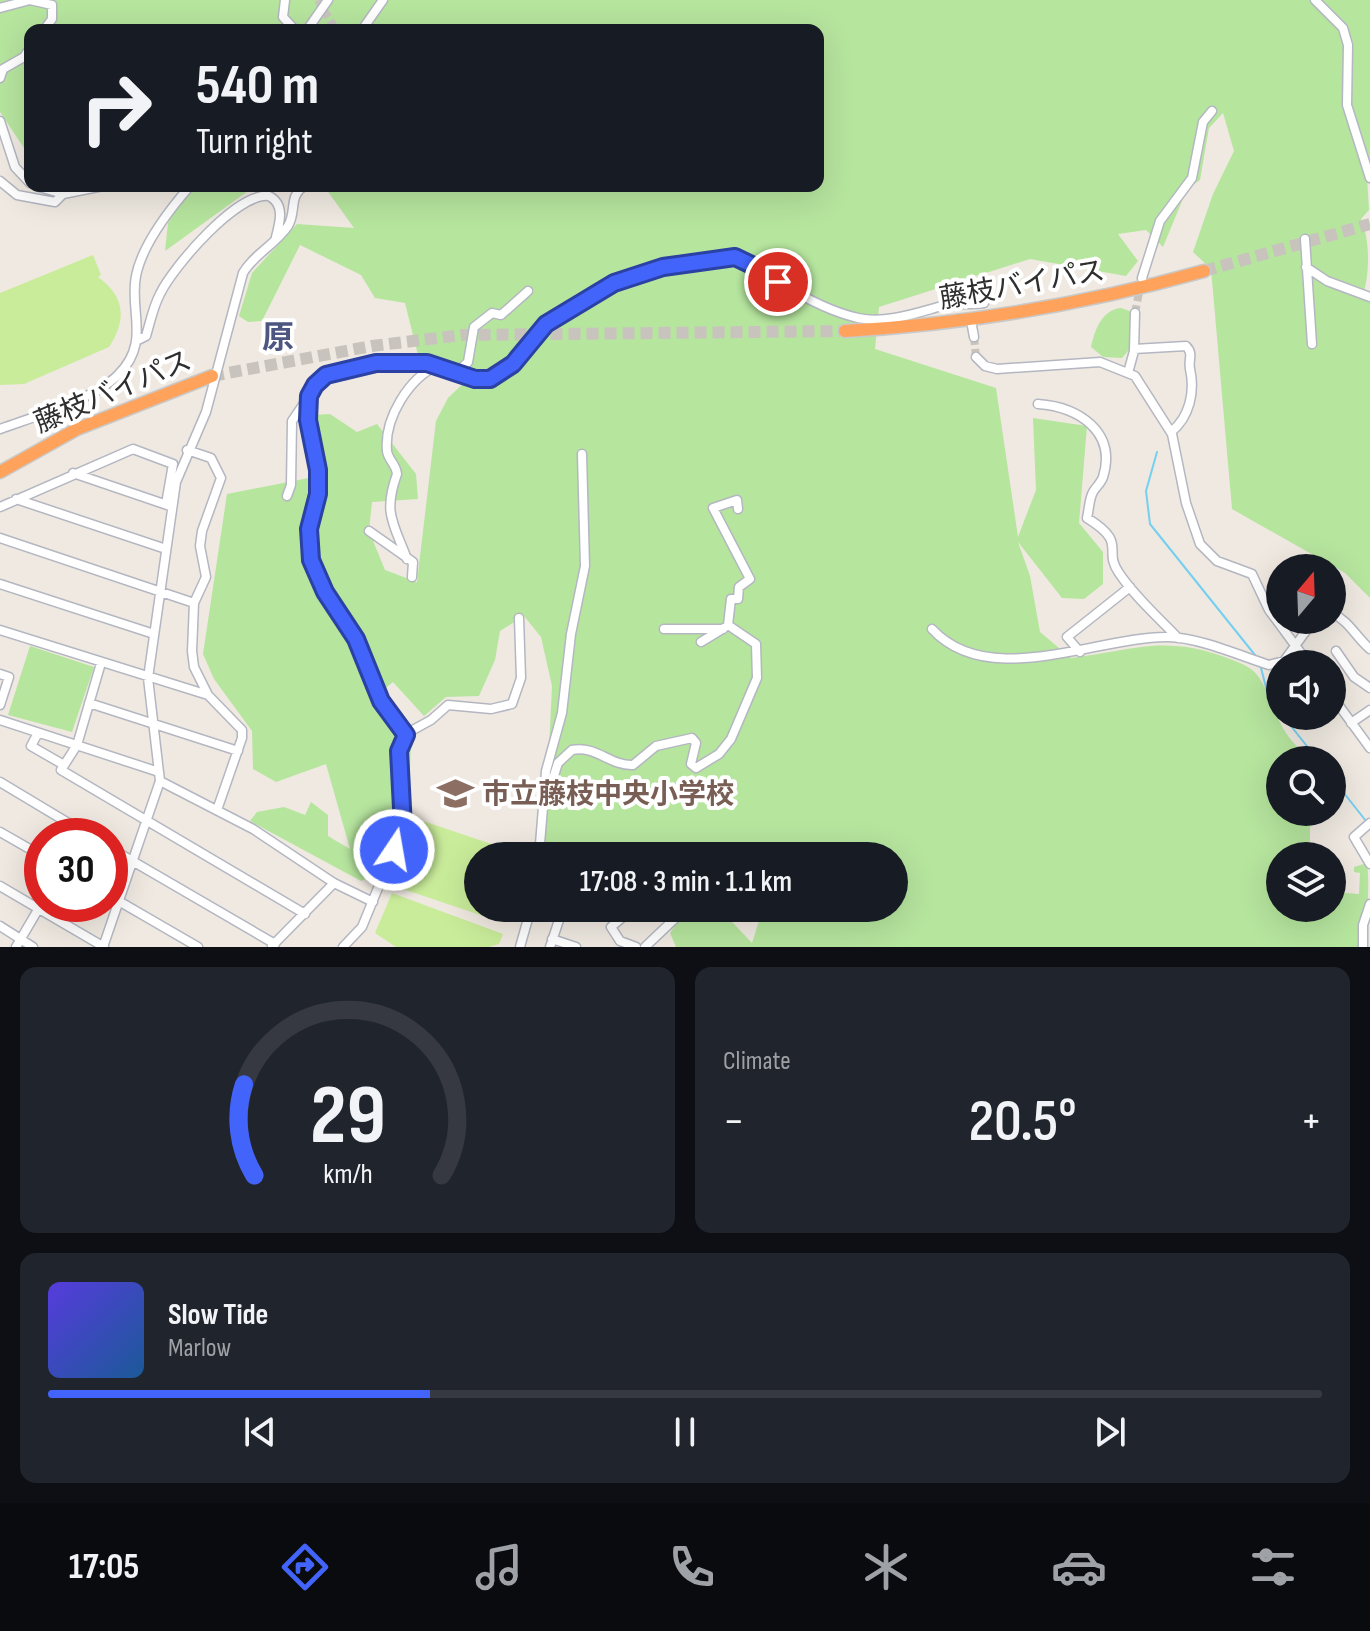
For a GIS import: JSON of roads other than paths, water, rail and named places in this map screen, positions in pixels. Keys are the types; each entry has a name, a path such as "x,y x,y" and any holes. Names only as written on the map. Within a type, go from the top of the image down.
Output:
{"highway":[{"name":"藤枝バイパス","path":"845,331 977,320 1093,298 1204,271"},
{"name":"藤枝バイパス","path":"0,463 70,427 212,376 77,429 0,472"}],"street":[{"path":"0,8 30,0 52,5 52,19 48,24"},
{"path":"285,0 283,17 289,24"},
{"path":"311,24 328,0"},
{"path":"366,24 383,0"},
{"path":"1315,0 1343,28 1348,45 1347,105 1370,178"},
{"path":"0,78 3,69 24,57"},
{"path":"1142,278 1160,221 1192,178 1203,122 1212,111"},
{"path":"0,121 15,167 24,177"},
{"path":"0,181 17,195 55,202 63,194"},
{"path":"56,192 73,192"},
{"path":"0,429 111,381 125,367 136,341 137,271 182,192"},
{"path":"170,506 187,450 206,412 243,273 258,255 274,245 290,222 293,198 298,192"},
{"path":"136,341 146,336 164,287 214,226 254,197 269,196 279,204 281,211 274,245"},
{"path":"1305,239 1312,344"},
{"path":"287,496 291,485 292,421 326,375 365,365 438,365 475,379 490,379 513,364 546,324 614,283 663,267 719,257 747,261 797,292 861,319 909,316 944,306 970,308 984,303"},
{"path":"1306,267 1338,286 1370,297"},
{"path":"457,372 468,362 474,327 492,313 501,315 528,291"},
{"path":"1128,373 1134,349 1135,313"},
{"path":"972,326 974,337"},
{"path":"1134,349 1186,346 1192,352 1193,384 1188,409 1180,425 1171,432"},
{"path":"976,357 985,366 997,369 1100,362 1135,376 1171,432 1186,503 1200,544 1217,561 1252,574 1269,610 1299,650"},
{"path":"407,559 390,514 388,497 397,474 388,457 387,442 402,399 419,374 438,365"},
{"path":"309,396 308,420 318,470 318,494 309,529 311,560 325,592 356,639 381,701 406,735"},
{"path":"1038,404 1056,405 1076,414 1102,434 1107,453 1103,478 1093,492 1087,518 1102,527 1114,541 1116,569 1178,638"},
{"path":"0,507 133,449 173,464 166,549 148,678 159,777 128,873"},
{"path":"187,450 211,458 221,478 202,531 200,546 206,577 194,603 194,667 208,695 242,730 238,751 217,810"},
{"path":"540,842 548,761 562,713 571,634 585,566 579,476 582,454"},
{"path":"72,473 170,506"},
{"path":"15,499 166,549"},
{"path":"701,642 726,627 731,599 738,599 739,587 750,579 713,508 737,500 738,509"},
{"path":"369,531 413,562 412,577"},
{"path":"0,538 194,603"},
{"path":"0,584 154,634"},
{"path":"1080,652 1067,637 1130,587"},
{"path":"343,947 362,927 403,827 399,751 406,735 448,705 491,709 512,704 521,678 519,618"},
{"path":"1346,622 1370,649"},
{"path":"545,789 550,788 564,755 580,748 595,751 618,763 633,765 656,746 692,738 696,743 692,766 719,754 731,739 757,678 756,644 726,627 664,629"},
{"path":"932,629 946,644 968,655 1051,656 1135,640 1178,638 1269,665 1284,661 1303,634"},
{"path":"0,630 208,695"},
{"path":"101,663 77,745 61,770 305,914"},
{"path":"1346,665 1354,677 1370,688"},
{"path":"0,674 9,677 0,705"},
{"path":"89,703 238,751"},
{"path":"1351,723 1370,710"},
{"path":"1346,716 1370,748"},
{"path":"0,720 77,745 159,777 253,829 334,883 373,902"},
{"path":"38,733 31,746 64,765"},
{"path":"0,782 60,818"},
{"path":"1370,823 1354,837 1370,864"},
{"path":"0,832 24,846"},
{"path":"128,859 273,945 334,883"},
{"path":"0,886 24,900"},
{"path":"1363,947 1363,925 1370,904"},
{"path":"128,906 198,947"},
{"path":"19,943 31,922"},
{"path":"62,922 104,947 112,922"},
{"path":"520,947 527,922"},
{"path":"558,922 551,943 576,947"},
{"path":"617,922 611,927 620,941 636,947"},
{"path":"645,947 671,922"},
{"path":"0,926 19,943 33,947"}],"waterway":[{"path":"1157,452 1146,491 1150,524 1255,655"},
{"path":"1260,664 1266,687"},
{"path":"1294,730 1307,746"},
{"path":"1346,796 1366,821"}],"tunnel":[{"path":"318,0 332,24"},
{"path":"1204,271 1370,224"},
{"path":"1135,313 1140,287"},
{"path":"212,376 372,346 462,335 845,331"},
{"path":"974,337 976,357"}],"place":[{"name":"市立藤枝中央小学校","path":"456,794"}],"district":[{"name":"原","path":"278,338"}]}
